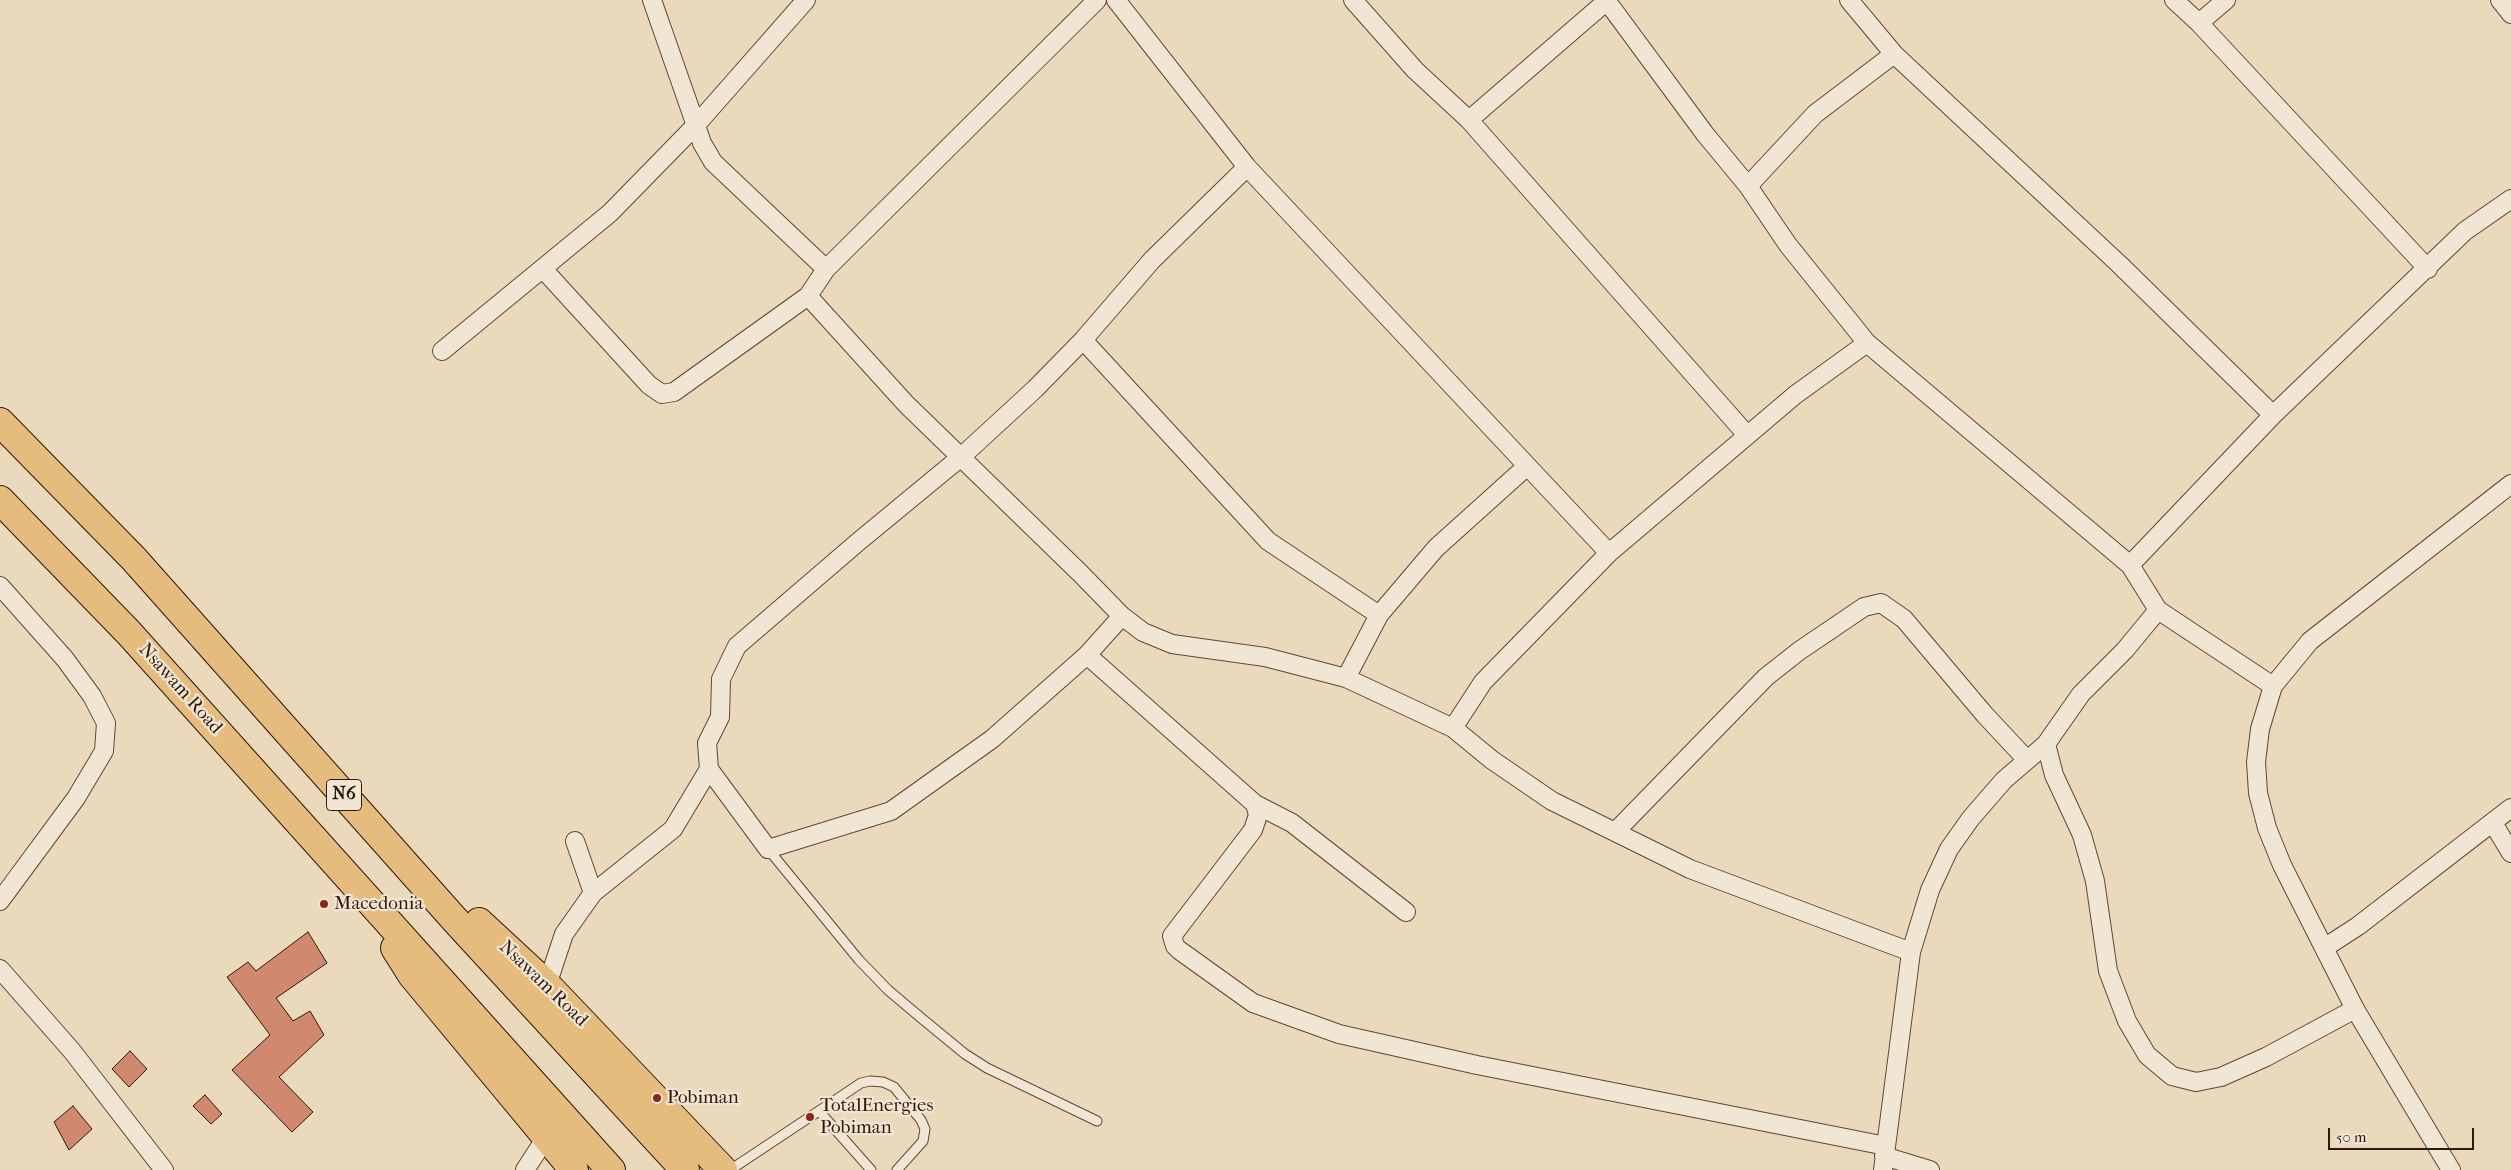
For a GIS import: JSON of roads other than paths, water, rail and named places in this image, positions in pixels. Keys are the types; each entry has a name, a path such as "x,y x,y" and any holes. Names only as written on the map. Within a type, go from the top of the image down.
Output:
{"highway":[{"name":"Nsawam Road","path":"0,422 134,559 455,920 686,1170"},
{"name":"Nsawam Road","path":"0,500 130,633 356,883 610,1170"},
{"name":"Nsawam Road","path":"353,806 547,985 723,1170"},
{"name":"Nsawam Road","path":"356,883 412,975 574,1170"}],"street":[{"path":"652,0 702,143 713,162 826,269"},
{"path":"442,351 610,213 696,125 806,0"},
{"path":"543,269 649,385 662,394 674,392 808,296 826,269 1097,0"},
{"path":"1116,0 1247,167 1526,468 1609,553"},
{"path":"1353,0 1415,70 1469,120 1748,435"},
{"path":"1469,120 1607,0 1705,134 1748,186 1788,244 1866,343 2130,565 2158,610 2273,686"},
{"path":"1849,0 1894,54 2119,264 2273,415"},
{"path":"2174,0 2199,23 2428,269"},
{"path":"2199,23 2226,0"},
{"path":"2500,0 2511,14"},
{"path":"1748,186 1815,114 1894,54"},
{"path":"547,985 564,934 592,893 673,829 709,769 708,743 720,717 721,680 737,646 961,457 1034,389 1083,340 1152,260 1247,167"},
{"path":"2130,565 2273,415 2428,269 2465,231 2511,199"},
{"path":"808,296 906,404 1122,616 1142,632 1172,644 1266,656 1346,678 1453,728 1492,760 1552,801 1615,832 1690,868 1911,952"},
{"path":"1083,340 1268,541 1379,615"},
{"path":"1453,728 1483,682 1609,553 1795,395 1866,343"},
{"path":"1346,678 1379,615 1436,548 1526,468"},
{"path":"2451,1170 2355,1009 2282,865 2267,828 2258,793 2256,762 2260,729 2273,686 2310,641 2511,484"},
{"path":"0,586 65,659 92,696 106,723 104,751 76,798 0,901"},
{"path":"1615,832 1766,677 1798,650 1864,607 1881,603 1904,619 1985,715 2027,760"},
{"path":"1884,1157 1911,952 1930,890 1949,849 1971,818 2004,780 2046,744 2081,694 2125,650 2158,610"},
{"path":"709,769 768,849 891,811 992,739 1087,655 1122,616"},
{"path":"1087,655 1255,804 1292,823 1406,912"},
{"path":"2046,744 2054,775 2082,834 2095,881 2108,970 2127,1021 2147,1055 2172,1076 2196,1082 2221,1077 2266,1056 2355,1009"},
{"path":"1255,804 1258,815 1253,830 1172,936 1175,946 1179,950 1253,1003 1339,1034 1884,1157 1930,1170"},
{"path":"2324,948 2358,926 2511,808"},
{"path":"2494,823 2511,853"},
{"path":"575,841 592,893"},
{"path":"0,969 72,1051 164,1170"},
{"path":"525,1170 547,1136"}],"lane":[{"path":"768,849 859,960 888,990 920,1018 965,1054 987,1068 1097,1121"},
{"path":"730,1170 861,1083 884,1082 894,1087 921,1120 925,1129 923,1141 897,1170"},
{"path":"819,1111 871,1170"}],"place":[{"name":"Macedonia","path":"324,904"},
{"name":"Pobiman","path":"657,1098"},
{"name":"TotalEnergies Pobiman","path":"810,1117"}]}
